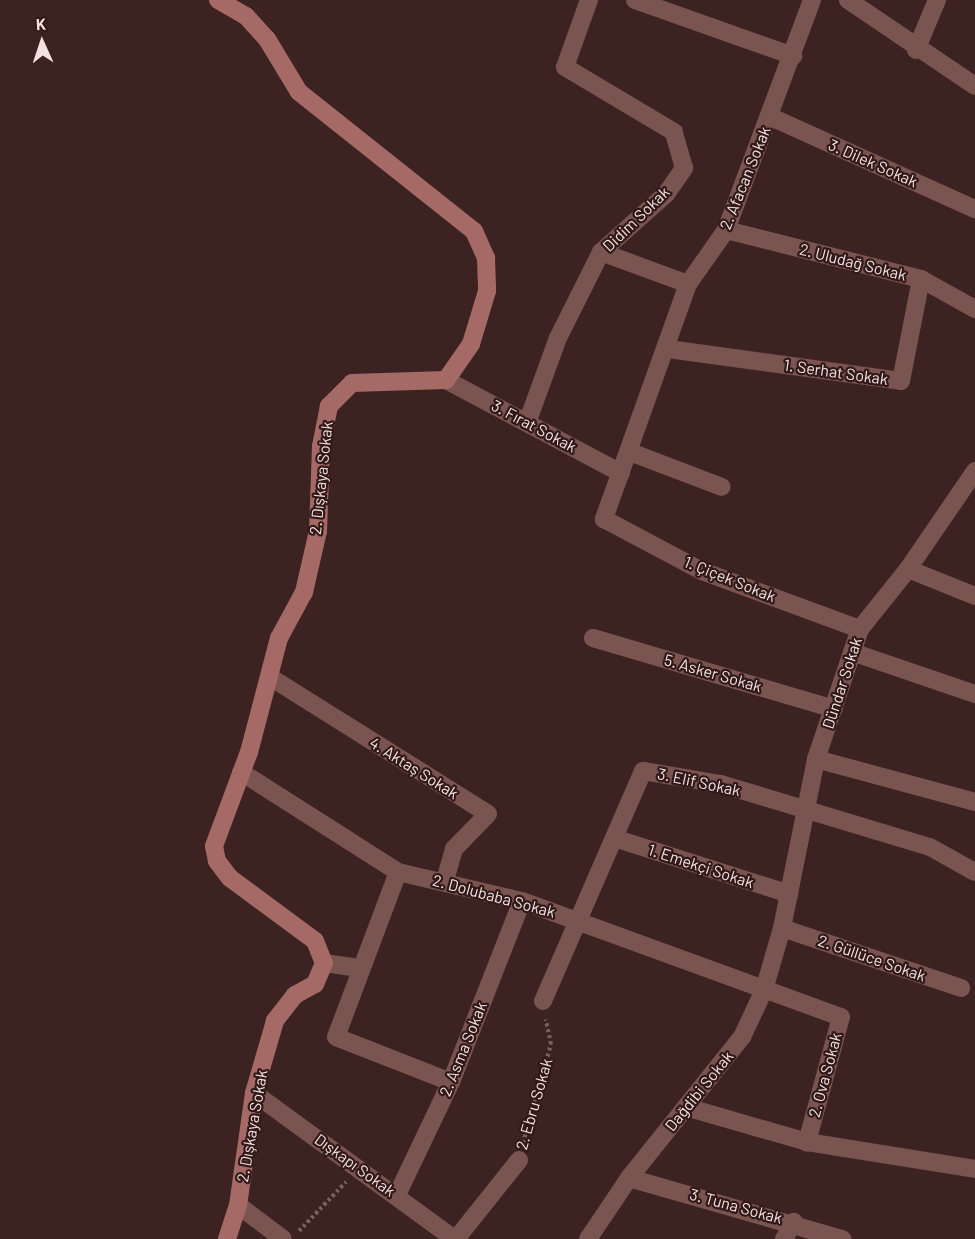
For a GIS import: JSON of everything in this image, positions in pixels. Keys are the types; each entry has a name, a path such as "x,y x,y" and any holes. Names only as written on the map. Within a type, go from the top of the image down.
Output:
{"street":[{"path":"218,0 246,16 267,39 299,92 474,231 486,258 487,291 471,344 446,380"},
{"name":"Didim Sokak","path":"527,423 558,338 601,252 666,194 684,168 674,132 565,67 589,0"},
{"path":"635,0 793,56"},
{"name":"2. Afacan Sokak","path":"604,519 668,349 688,284 726,230 771,117 812,0"},
{"path":"848,0 916,50 975,86"},
{"path":"916,50 937,0"},
{"name":"3. Dilek Sokak","path":"771,117 975,209"},
{"name":"2. Uludağ Sokak","path":"726,230 921,279 975,309"},
{"path":"601,252 688,284"},
{"name":"1. Serhat Sokak","path":"668,349 901,381 921,279"},
{"name":"3. Fırat Sokak","path":"446,380 621,473"},
{"name":"2. Dışkaya Sokak","path":"227,1239 238,1205 254,1093 275,1021 295,995 315,984 324,963 315,941 230,878 217,861 214,846 241,772 270,677 279,638 304,592 318,531 321,446 329,406 351,384 446,380"},
{"path":"630,452 722,487"},
{"name":"Dündar Sokak","path":"782,928 816,759 860,629 908,569 975,471"},
{"name":"1. Çiçek Sokak","path":"604,519 702,570 860,629"},
{"path":"908,569 975,596"},
{"name":"5. Asker Sokak","path":"593,638 834,709"},
{"path":"852,652 975,694"},
{"name":"4. Aktaş Sokak","path":"270,677 488,814 454,849 444,881"},
{"path":"816,759 975,802"},
{"name":"3. Elif Sokak","path":"578,920 643,771 721,784 807,811"},
{"name":"2. Dolubaba Sokak","path":"241,772 398,872 522,901 764,990"},
{"path":"807,811 930,847 975,872"},
{"name":"1. Emekçi Sokak","path":"614,838 789,894"},
{"path":"398,872 358,968 336,1037 451,1082"},
{"name":"2. Asma Sokak","path":"397,1195 451,1082 522,901"},
{"path":"543,1001 578,920"},
{"name":"2. Güllüce Sokak","path":"782,928 962,988"},
{"name":"Dağdibi Sokak","path":"588,1239 629,1178 742,1037 764,990 782,928"},
{"path":"324,963 358,968"},
{"name":"2. Ova Sokak","path":"764,990 841,1017 807,1142"},
{"name":"Dışkapı Sokak","path":"254,1093 455,1239"},
{"path":"686,1107 807,1142 975,1169"},
{"name":"2. Ebru Sokak","path":"455,1239 519,1160"},
{"name":"3. Tuna Sokak","path":"629,1178 794,1221 842,1239"},
{"path":"238,1205 284,1239"},
{"path":"784,1239 794,1221"}],"path":[{"name":"2. Ebru Sokak","path":"519,1160 551,1044 543,1001"},
{"path":"291,1239 359,1169"}]}
